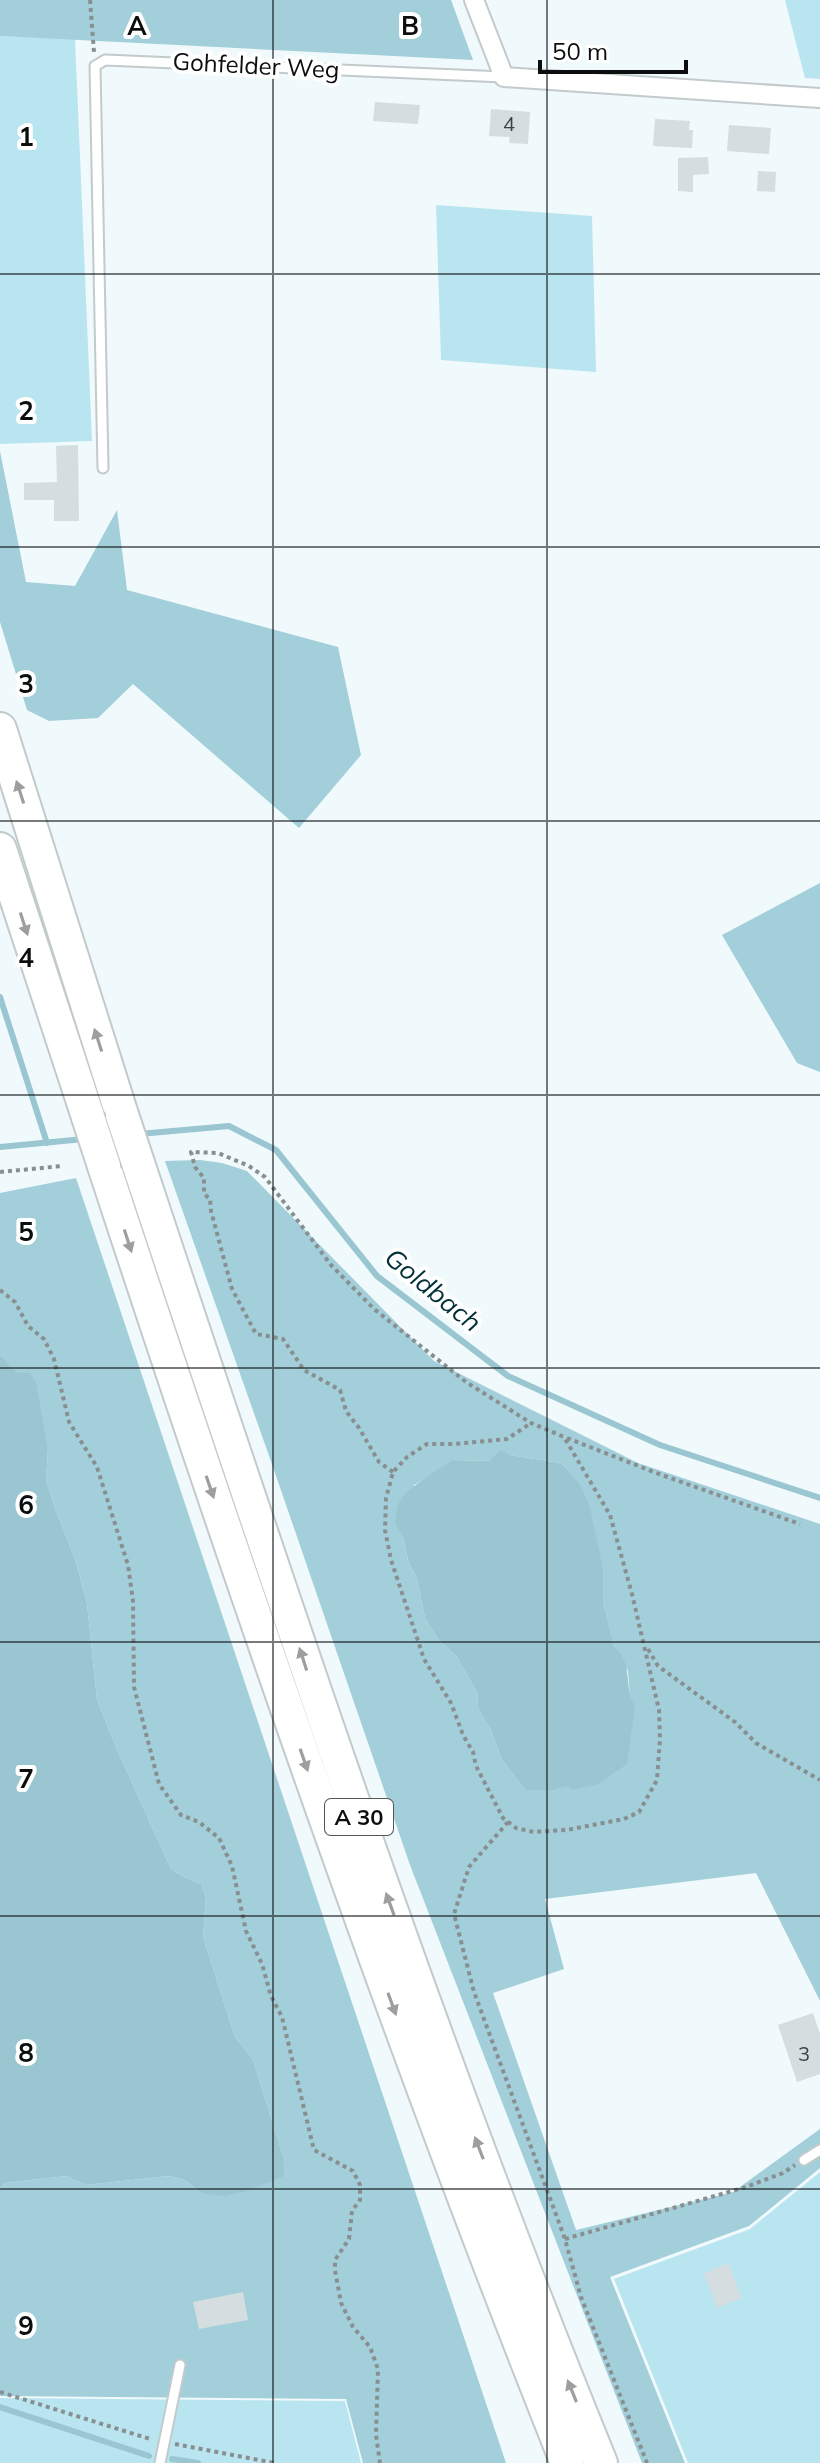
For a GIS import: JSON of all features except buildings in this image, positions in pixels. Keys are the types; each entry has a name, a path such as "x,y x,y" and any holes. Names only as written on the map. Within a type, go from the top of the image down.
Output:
{"highway":[{"name":"A 30","path":"0,729 122,1115 310,1680 435,2032 601,2463"},
{"name":"A 30","path":"0,849 203,1466 348,1885 504,2304 567,2463"}],"street":[{"path":"474,0 504,77"},
{"name":"Gohfelder Weg","path":"504,77 820,98"}],"lane":[{"name":"Gohfelder Weg","path":"95,66 105,60 504,77"},
{"path":"95,66 103,468"},
{"path":"804,2160 820,2150"},
{"path":"160,2463 180,2365"}],"path":[{"path":"90,0 95,66"},
{"path":"393,1472 379,1462 346,1411 340,1390 304,1370 283,1339 256,1334 232,1289 210,1199 204,1194 204,1178 195,1167 191,1152 218,1153 249,1166 265,1177 331,1265 374,1309 466,1382 531,1423 647,1470 800,1524"},
{"path":"0,1172 62,1166"},
{"path":"0,1290 15,1302 28,1326 44,1339 54,1359 69,1422 97,1467 114,1517 128,1565 133,1601 134,1687 159,1784 181,1815 199,1822 219,1838 232,1866 246,1931 282,2017 314,2150 353,2171 360,2185 360,2200 352,2211 349,2239 335,2260 335,2270 341,2303 353,2327 370,2347 378,2369 376,2435 380,2463"},
{"path":"531,1423 507,1439 427,1444 407,1457 393,1472 386,1498 385,1530 391,1560 424,1659 451,1703 476,1766 503,1818 516,1828 534,1832 567,1830 624,1819 639,1812 657,1780 659,1710 645,1643 610,1515 564,1437"},
{"path":"645,1643 658,1666 735,1722 756,1743 820,1780"},
{"path":"508,1822 469,1867 454,1914 474,1992 565,2239 581,2297 647,2463"},
{"path":"565,2239 746,2187 783,2173 804,2160"},
{"path":"0,2392 164,2442 275,2463"}],"shaded area":[{"path":"0,0 451,0 473,60 0,36"},
{"path":"785,0 820,0 820,79 805,78"},
{"path":"0,36 75,39 92,441 0,444"},
{"path":"436,205 592,216 596,372 441,360"},
{"path":"0,451 26,582 75,586 117,510 127,590 338,647 361,755 299,828 133,684 98,718 49,721 27,710 0,622"},
{"path":"820,883 820,1072 797,1063 722,935"},
{"path":"200,1160 247,1171 434,1361 638,1463 820,1524 820,2001 756,1873 545,1899 564,1969 493,1993 576,2230 733,2192 820,2129 820,2168 749,2226 610,2277 685,2463 642,2463 410,1865 165,1161","holes":["510,1455 561,1463 579,1482 603,1569 603,1601 614,1648 628,1671 630,1698 566,1785 554,1790 525,1790 501,1758 490,1728 477,1707 478,1694 457,1657 438,1639 425,1618 403,1536 414,1485 451,1460 491,1461"]},
{"path":"76,1178 506,2463 363,2463 346,2399 0,2396 0,2188 5,2183 66,2176 86,2185 169,2176 185,2180 201,2193 283,2156 253,2060 235,2037 203,1937 206,1897 201,1884 171,1869 97,1700 87,1603 75,1559 46,1480 48,1450 20,1373 7,1366 0,1355 0,1193"},
{"path":"0,1355 16,1371 30,1373 36,1382 48,1450 46,1480 75,1559 87,1603 97,1700 171,1869 201,1884 206,1897 203,1937 235,2037 253,2060 283,2156 284,2176 250,2190 224,2196 201,2193 185,2180 169,2176 86,2185 66,2176 5,2183 0,2188"},
{"path":"500,1450 510,1455 561,1463 579,1482 590,1508 603,1569 603,1601 614,1647 624,1660 635,1706 627,1764 598,1784 573,1790 566,1786 554,1790 525,1790 501,1758 490,1728 477,1707 478,1694 457,1657 438,1639 425,1618 417,1579 408,1561 403,1536 395,1524 397,1507 407,1492 451,1460 490,1461"},
{"path":"820,2172 820,2463 688,2463 614,2279 750,2229"},
{"path":"0,2398 345,2401 361,2463 0,2463"}],"waterway":[{"path":"0,997 47,1143"},
{"name":"Goldbach","path":"139,1134 229,1126 276,1150 377,1276 508,1376 660,1445 820,1498"},
{"name":"Goldbach","path":"0,1147 84,1139"},
{"path":"0,2407 149,2456"},
{"path":"172,2459 198,2463"}]}
